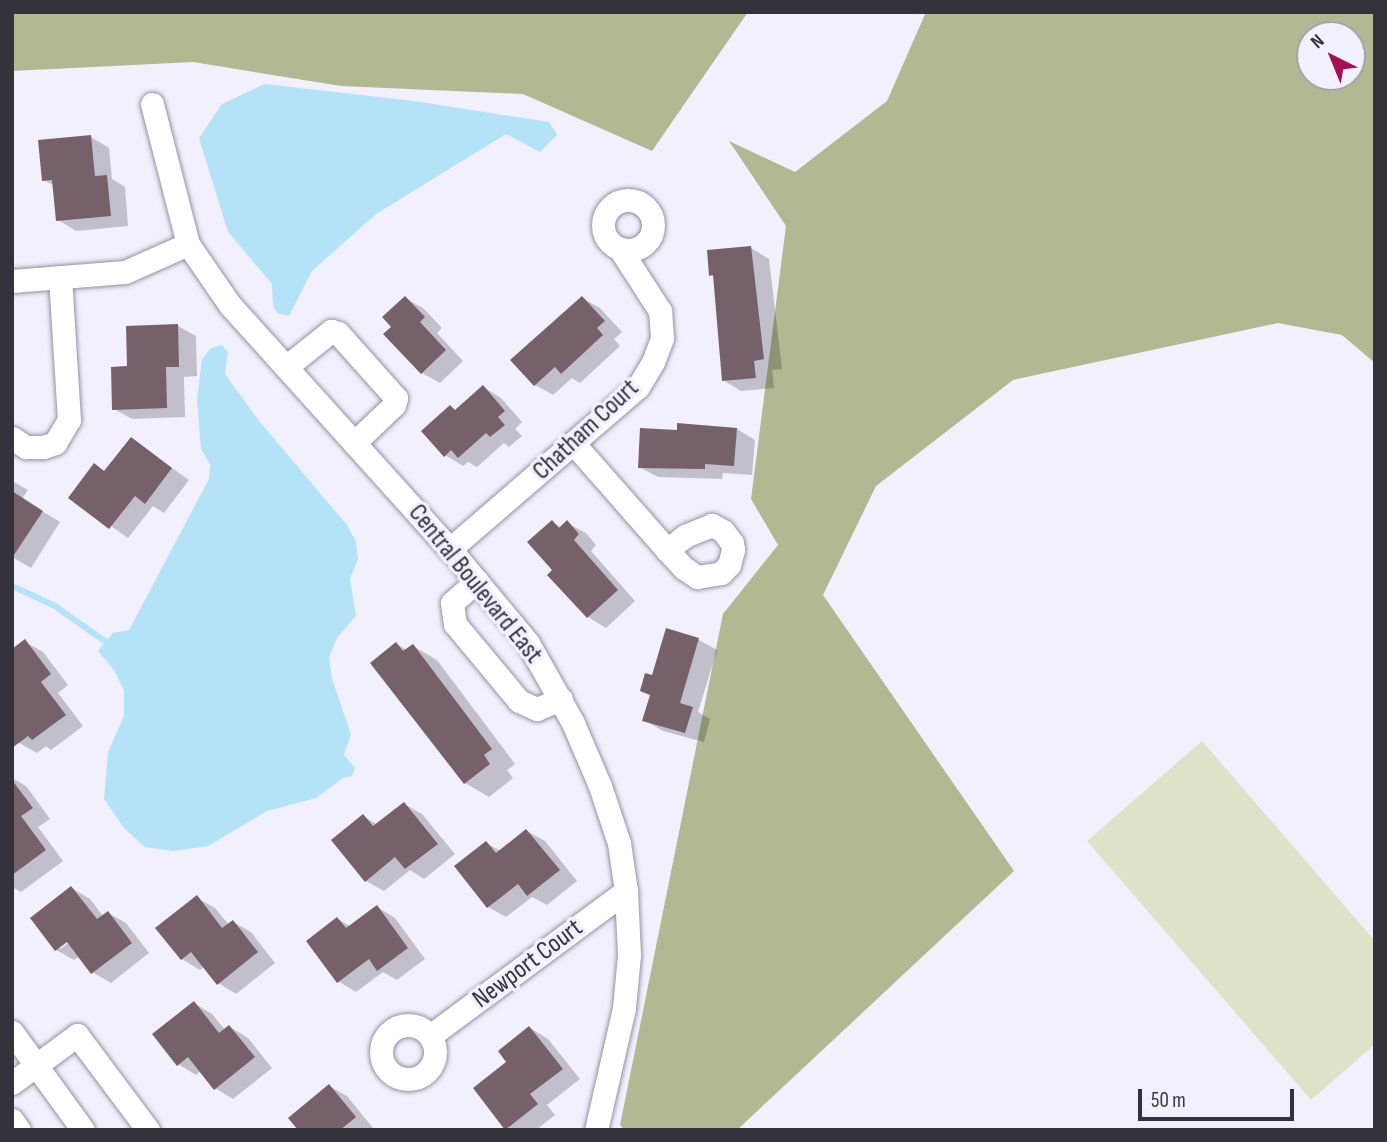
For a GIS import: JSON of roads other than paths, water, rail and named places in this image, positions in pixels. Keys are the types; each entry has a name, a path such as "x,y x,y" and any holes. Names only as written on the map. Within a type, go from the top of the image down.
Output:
{"street":[{"name":"Central Boulevard East","path":"152,104 188,244 230,305 450,549 528,643 561,699 600,786 619,843 626,891 629,956 624,1008 596,1130"},
{"path":"12,281 125,272 188,244"},
{"name":"Chatham Court","path":"450,549 638,387 653,362 662,338 660,311 620,249"},
{"path":"12,438 26,447 43,447 55,443 69,420 60,277"},
{"path":"286,367 331,331 338,333 396,398 394,405 354,443"},
{"path":"574,444 667,550"},
{"path":"477,581 452,603 455,624 519,701 537,709 561,699"},
{"name":"Newport Court","path":"430,1036 626,891"},
{"path":"12,1032 82,1130"},
{"path":"12,1083 77,1035 148,1130"},
{"path":"12,1121 19,1130"}],"water":[{"path":"265,84 414,101 549,122 557,135 540,152 506,134 376,214 312,271 289,316 277,313 273,306 272,284 228,232 199,138 222,104"},
{"path":"222,345 228,352 225,374 259,421 347,525 356,542 358,559 350,579 356,616 337,638 329,657 332,679 351,734 344,755 355,768 352,776 343,778 316,798 267,811 208,846 173,851 145,847 124,828 104,799 108,752 124,716 124,690 114,670 98,651 113,633 129,630 209,479 210,464 201,449 197,400 202,359 211,348"}],"waterway":[{"path":"12,586 55,606 106,642"}]}
